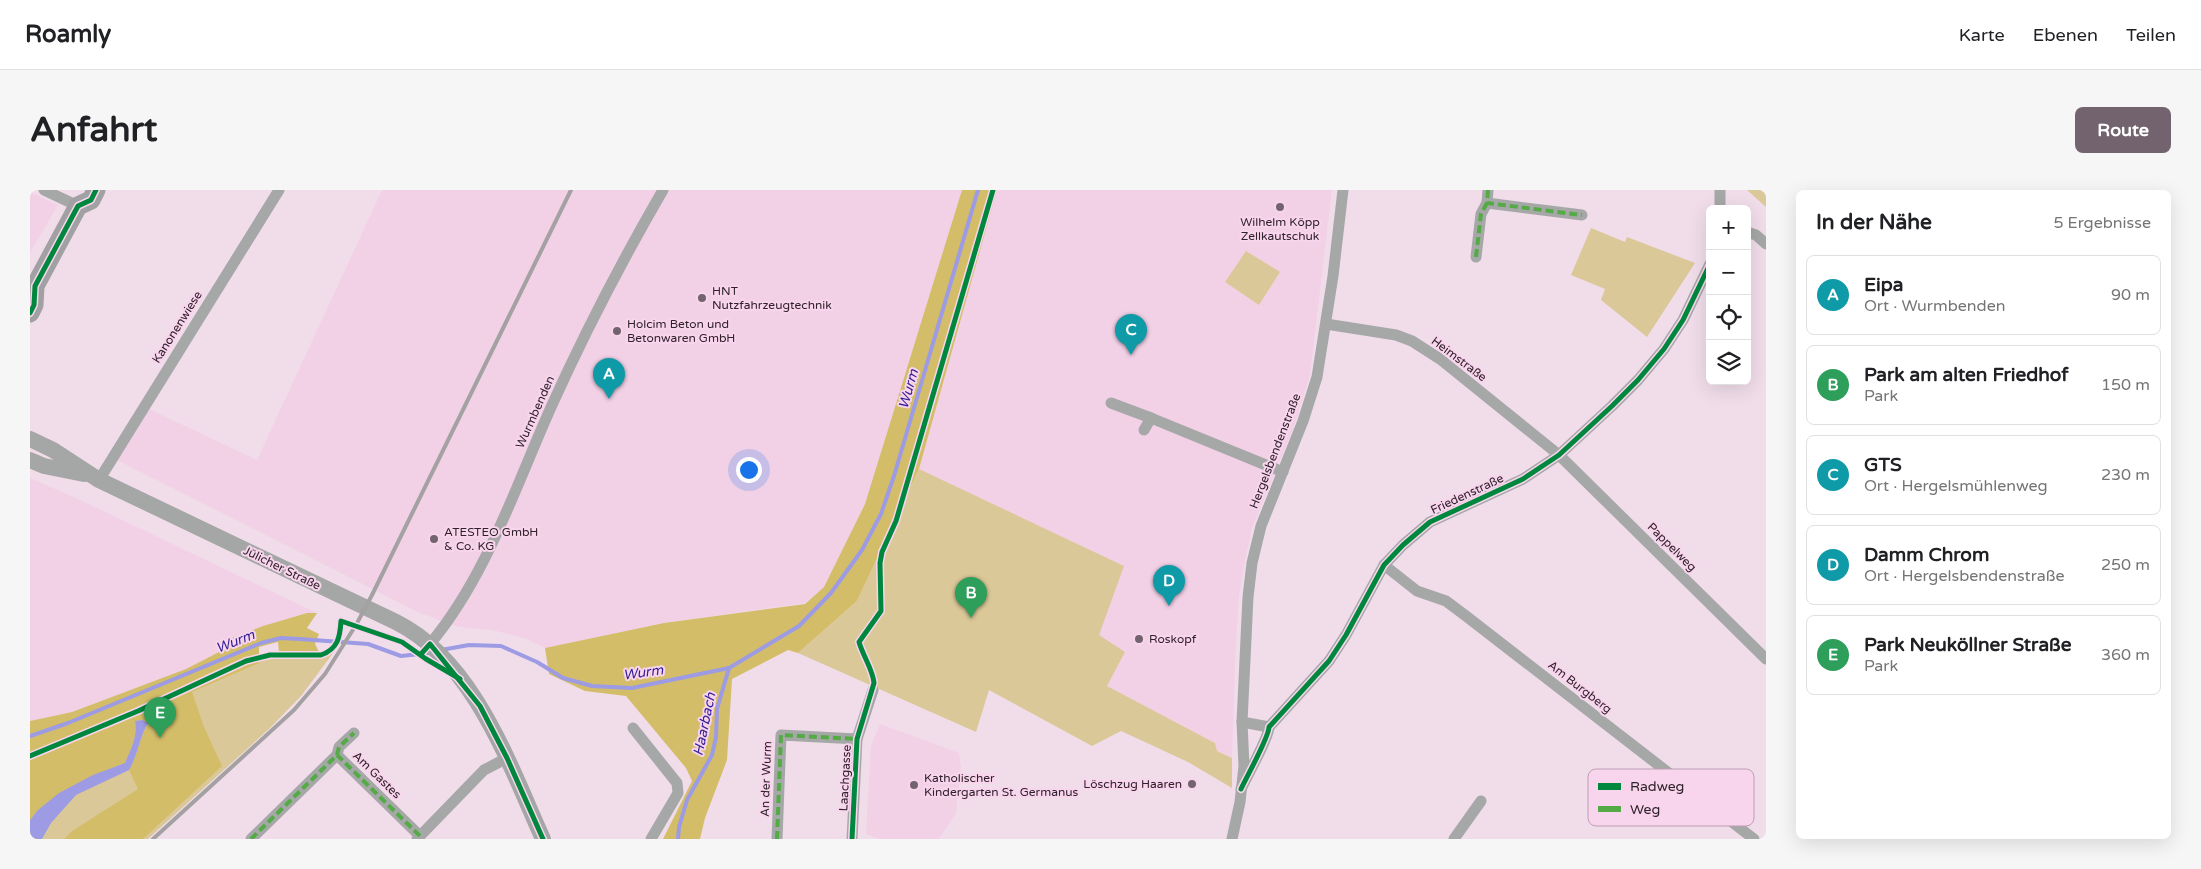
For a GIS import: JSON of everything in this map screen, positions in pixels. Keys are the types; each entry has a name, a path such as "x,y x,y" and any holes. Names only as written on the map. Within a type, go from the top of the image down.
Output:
{"main road":[{"path":"30,313 34,305 33,288 78,198 91,200 96,190"},
{"name":"Jülicher Straße","path":"30,439 53,450 95,478 401,625 436,650 480,706 543,839"},
{"name":"Jülicher Straße","path":"30,460 44,466 95,478"}],"street":[{"path":"44,190 78,198"},
{"name":"Kanonenwiese","path":"95,478 279,190"},
{"name":"Wurmbenden","path":"436,650 450,619 489,549 572,363 619,270 663,190"},
{"name":"Hergelsbendenstraße","path":"1242,722 1248,596 1252,563 1261,526 1303,421 1317,377 1326,324 1343,190"},
{"path":"1476,257 1481,214 1487,203 1488,190"},
{"path":"1720,190 1720,205"},
{"path":"1487,203 1582,215"},
{"path":"1751,233 1756,235 1766,244"},
{"name":"Friedenstraße","path":"1241,789 1268,735 1269,727 1329,661 1346,636 1384,564 1403,544 1430,522 1523,479 1559,455 1638,380 1664,349 1683,320 1706,272"},
{"name":"Heimstraße","path":"1326,324 1380,331 1412,341 1440,359 1559,455"},
{"path":"1111,404 1151,418 1283,472"},
{"path":"1144,430 1151,418"},
{"name":"Pappelweg","path":"1559,455 1766,659"},
{"name":"Am Burgberg","path":"1384,564 1417,591 1446,601 1664,769"},
{"name":"Laachgasse","path":"852,839 857,739 872,690"},
{"path":"1242,722 1269,727"},
{"name":"Friedenstraße","path":"1232,839 1241,789 1244,756 1242,722"},
{"path":"633,728 677,783 678,793 651,839"},
{"path":"337,755 339,747 354,733"},
{"name":"An der Wurm","path":"777,839 781,735 857,739"},
{"name":"Am Gastes","path":"251,839 337,755 418,838"},
{"path":"418,838 484,770 506,758"},
{"path":"1454,839 1480,801"},
{"name":"Am Burgberg","path":"1737,826 1754,839"}],"shaded area":[{"path":"382,190 962,190 865,504 824,587 805,603 664,623 545,648 524,638 492,630 459,627 420,613 117,460 149,409 257,460"},
{"path":"962,190 997,190 919,469 857,601 798,653 788,650 732,679 727,760 705,818 700,839 663,839 692,781 686,768 626,696 585,691 549,674 545,648 664,623 805,604 824,587 865,504"},
{"path":"997,190 1332,190 1310,375 1294,427 1252,528 1245,561 1239,596 1236,641 1232,758 1217,751 1215,743 1107,686 1099,635 919,469"},
{"path":"1747,190 1766,190 1766,207"},
{"path":"30,192 58,205 30,253"},
{"path":"1591,228 1625,242 1627,237 1695,263 1647,337 1601,300 1605,289 1571,275"},
{"path":"1246,251 1280,272 1259,305 1225,282"},
{"path":"919,469 1124,566 1099,635 1125,652 1107,686 1215,743 1217,751 1232,758 1232,788 1188,762 1121,731 1092,746 989,690 976,732 798,653 857,601"},
{"path":"30,478 74,497 317,613 307,613 263,626 232,638 222,651 186,669 72,712 30,721"},
{"path":"307,613 317,613 307,628 319,634 315,644 319,652 279,653 278,642 259,647 259,663 192,692 204,727 222,766 143,839 64,839 72,831 138,789 129,770 148,724 142,720 135,721 135,737 125,763 86,779 61,793 49,801 30,820 30,721 72,712 186,669 221,651 232,638 263,626"},
{"path":"334,652 301,696 270,728 148,839 30,839 30,748 180,689 270,657 285,655 308,657"},
{"name":"Katholischer Kindergarten St. Germanus","path":"880,724 959,753 961,767 956,813 939,839 879,839 866,834 871,746"}],"water":[{"path":"142,720 148,723 129,770 76,795 51,823 42,839 30,839 30,820 38,810 59,793 93,775 125,763 135,737 135,721"}],"waterway":[{"name":"Wurm","path":"441,650 469,645 501,646 537,662 563,678 592,686 632,688 729,668 799,626 831,593 862,550 881,514 894,476 978,190"},
{"name":"Wurm","path":"30,736 68,723 261,643 281,638 368,644 401,656 429,653"},
{"name":"Haarbach","path":"678,839 679,827 687,800 712,755 716,737 717,709 729,668"}],"railway":[{"path":"153,839 294,710 325,674 356,625 372,595 571,190"}],"marked path":[{"path":"1488,190 1487,203 1582,215"},
{"path":"1476,257 1481,214 1487,203"},
{"path":"337,755 339,747 354,733"},
{"path":"777,839 781,735 857,739"},
{"path":"251,839 337,755 420,836"}],"cycle path":[{"path":"30,313 34,305 35,286 78,206 91,200 96,190"},
{"path":"852,839 857,739 874,683 872,673 859,642 881,611 880,563 882,552 896,521 993,190"},
{"path":"1241,789 1262,748 1269,727 1329,661 1346,635 1384,565 1403,545 1430,522 1523,479 1559,455 1638,380 1664,349 1683,320 1706,272"},
{"path":"30,756 138,711 246,661 270,655 321,655 335,646 340,632 341,621 402,642 460,679"},
{"path":"421,654 430,644 480,706 507,758 543,839"}],"place":[{"name":"Wilhelm Köpp Zellkautschuk","path":"1280,207"},
{"name":"HNT Nutzfahrzeugtechnik","path":"702,298"},
{"name":"Holcim Beton und Betonwaren GmbH","path":"617,331"},
{"name":"GTS","path":"1131,355"},
{"name":"Eipa","path":"609,399"},
{"name":"ATESTEO GmbH & Co. KG","path":"434,539"},
{"name":"Damm Chrom","path":"1169,606"},
{"name":"Park am alten Friedhof","path":"971,618"},
{"name":"Roskopf","path":"1139,639"},
{"name":"Park Neuköllner Straße","path":"160,738"},
{"name":"Löschzug Haaren","path":"1192,784"},
{"name":"Katholischer Kindergarten St. Germanus","path":"914,785"}]}
